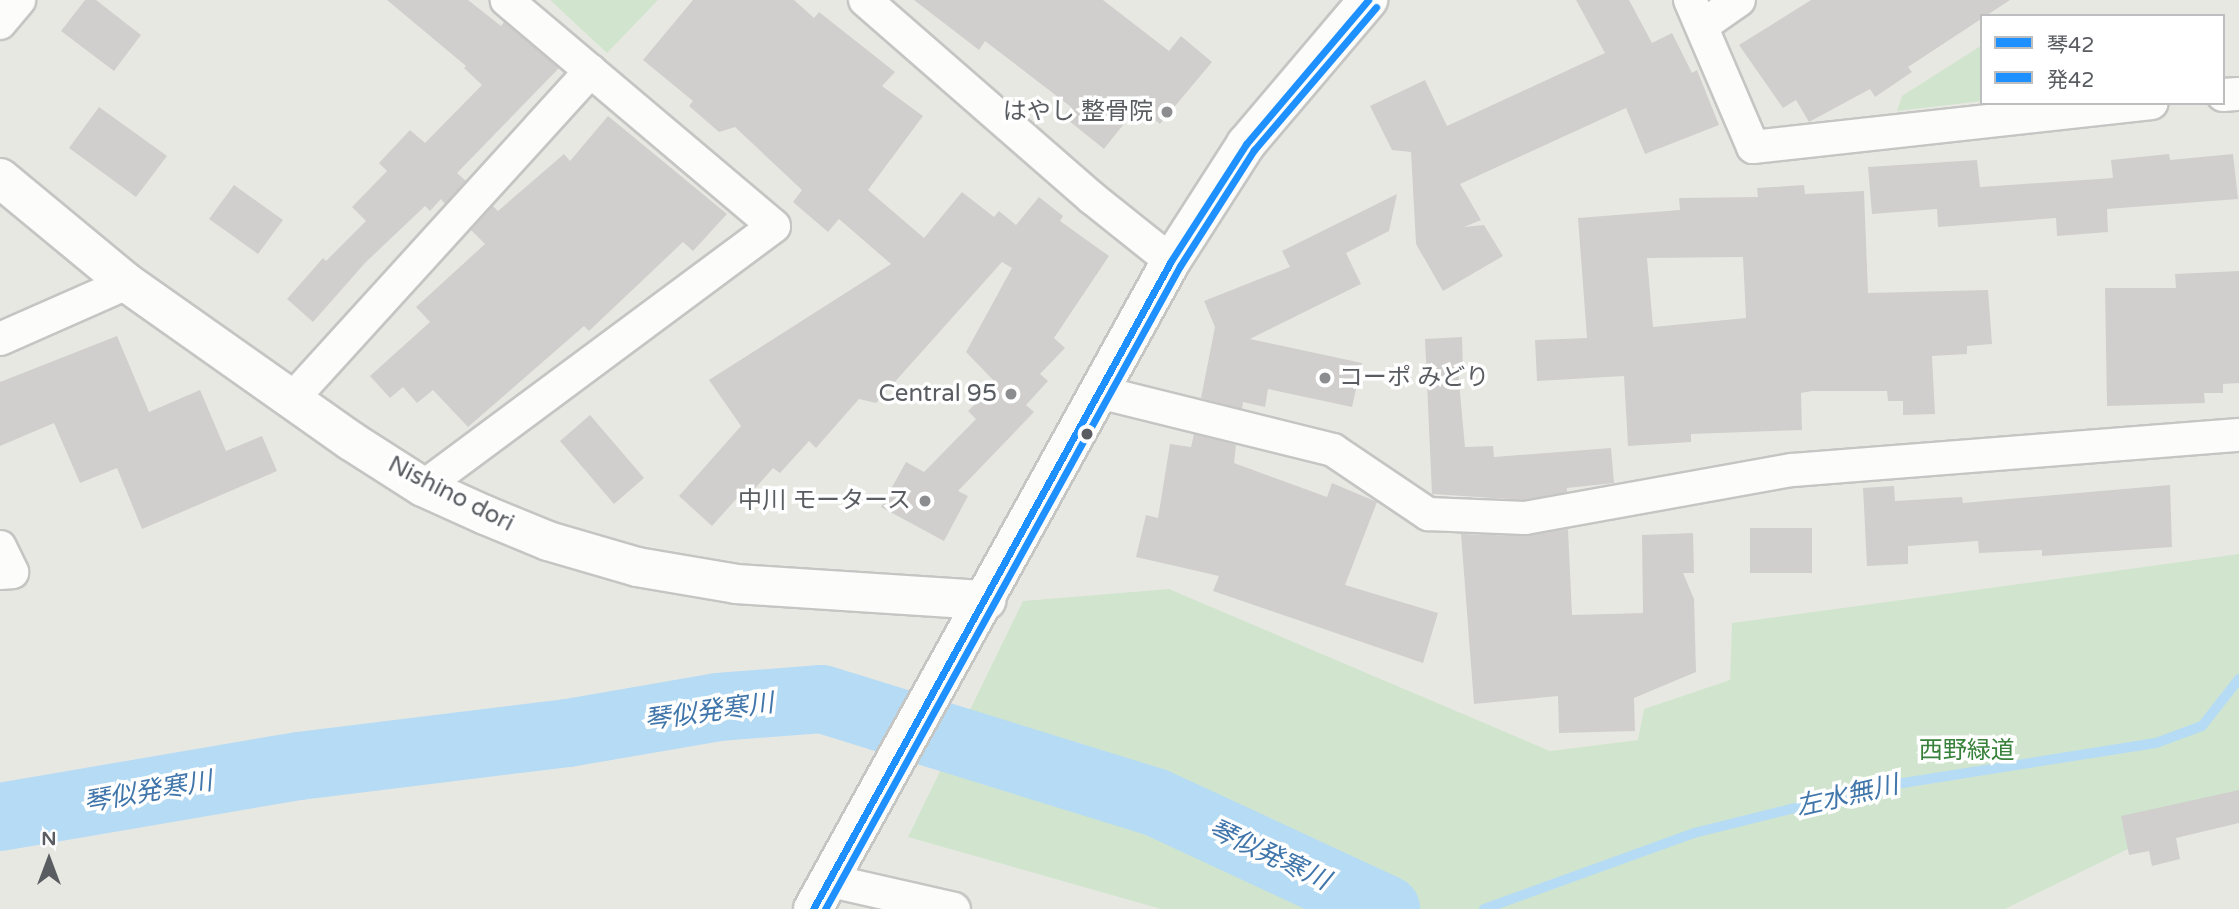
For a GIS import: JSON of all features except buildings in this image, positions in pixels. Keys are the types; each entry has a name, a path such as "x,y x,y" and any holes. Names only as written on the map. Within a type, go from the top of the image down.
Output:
{"street":[{"path":"0,23 19,0"},
{"path":"424,487 774,226 507,0"},
{"path":"954,909 822,895 1171,261 1246,144 1368,0"},
{"path":"1739,0 1696,13 1753,147 2134,105"},
{"path":"869,1 1092,198 1171,261"},
{"path":"294,397 591,71"},
{"name":"Nishino dori","path":"0,178 127,283 424,487 548,541 637,567 736,584 986,600"},
{"path":"0,339 127,283"},
{"path":"1099,392 1333,450 1428,514 1525,518 1793,470 2239,435"},
{"path":"0,547 12,572 0,573"}],"green space":[{"path":"550,0 658,0 607,53"},
{"path":"1980,46 1980,101 1897,111 1902,96"},
{"name":"西野緑道","path":"2239,554 2239,795 2005,909 1161,909 908,837 1023,601 1169,589 1550,751 1638,740 1644,709 1730,680 1732,623"}],"waterway":[{"name":"左水無川","path":"1484,909 1694,833 1884,786 2156,743 2202,726 2239,679"},
{"name":"琴似発寒川","path":"0,817 299,766 568,733 718,707 822,699 1155,802 1386,909"}],"transit line":[{"name":"琴42","path":"813,909 1171,261 1246,144 1368,0"},
{"name":"発42","path":"825,909 1180,266 1254,150 1376,7"}],"place":[{"name":"はやし 整骨院","path":"1167,112"},
{"name":"コーポ みどり","path":"1325,378"},
{"name":"Central 95","path":"1011,394"},
{"name":"中川 モータース","path":"925,501"}]}
